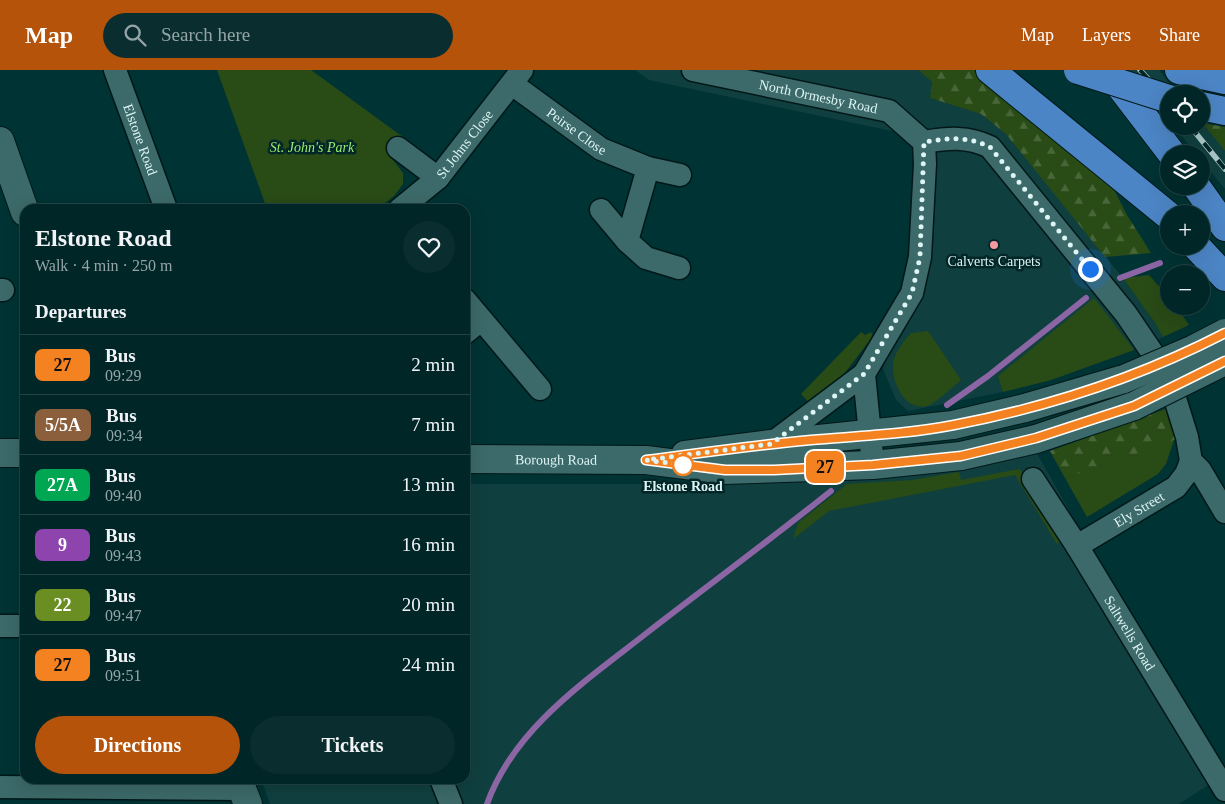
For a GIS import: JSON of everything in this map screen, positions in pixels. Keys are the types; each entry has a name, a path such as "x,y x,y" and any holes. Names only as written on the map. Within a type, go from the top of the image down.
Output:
{"highway":[{"path":"990,70 1160,209"},
{"path":"1078,70 1160,96"},
{"path":"1108,70 1165,145"},
{"path":"1179,70 1225,80"},
{"path":"1210,108 1225,111"},
{"path":"1202,195 1225,227"},
{"path":"1204,255 1225,278"}],"street":[{"name":"Elstone Road","path":"115,70 164,204"},
{"name":"North Ormesby Road","path":"693,70 889,111 924,142"},
{"name":"Peirse Close","path":"517,77 600,149 648,168 680,175"},
{"name":"St Johns Close","path":"406,204 438,178 517,77"},
{"path":"771,444 864,374 912,293 920,257 924,142 964,138 978,141 990,147 1126,314 1168,376 1188,437 1191,460 1200,470 1225,512"},
{"path":"398,148 438,178"},
{"path":"2,149 22,204"},
{"path":"627,241 648,168"},
{"path":"600,210 627,241 646,258 679,268"},
{"path":"473,326 540,389"},
{"name":"Borough Road","path":"646,460 771,444 953,425 1025,408 1124,379 1194,349 1225,333"},
{"name":"Borough Road","path":"470,460 646,460 725,470 873,465 961,456 1036,438 1134,406 1225,361"},
{"path":"864,374 873,465"},
{"path":"0,453 20,453"},
{"name":"Ely Street","path":"1077,546 1176,487 1186,474 1191,460"},
{"name":"Saltwells Road","path":"1033,479 1077,546 1225,790"},
{"path":"0,626 20,626"},
{"path":"443,784 451,804"},
{"path":"4,793 147,796 243,791"}],"shaded area":[{"path":"635,70 918,70 932,82 930,98 981,114 1006,134 1123,278 1163,337 1134,350 1051,380 1003,392 908,411 896,400 883,369 889,350 904,327 925,138 649,80"},
{"path":"1124,70 1159,70 1171,85 1160,85 1160,111"},
{"path":"1210,133 1225,151 1225,189 1210,171 1210,145 1189,145 1181,135 1210,135"},
{"path":"1035,450 1091,549 1213,782 1179,804 270,804 263,784 470,784 470,484 745,484"}],"green space":[{"name":"St. John's Park","path":"217,70 311,70 403,137 398,148 390,156 403,173 403,184 394,196 384,204 265,204"},
{"path":"918,70 974,70 1107,176 1127,215 1151,253 1105,257 1006,134 981,114 930,98 932,82"},
{"path":"1210,124 1225,127 1225,151 1210,133"},
{"path":"1149,275 1160,288 1160,315 1182,315 1189,325 1163,337 1123,278"},
{"path":"1094,298 1134,350 1051,380 1003,392 998,376"},
{"path":"928,331 961,380 935,402 927,406 918,406 911,404 900,392 896,383 893,366 897,352 911,333"},
{"path":"861,332 865,335 871,332 873,336 841,378 812,406 801,394"},
{"path":"1168,408 1178,438 1168,443 1065,478 1050,451"},
{"path":"1174,440 1166,464 1158,474 1087,517 1065,478"},
{"path":"1020,469 1062,540 1057,544 1015,475 829,511 793,539 798,523 847,484 912,480 959,472 961,480"}],"waterway":[{"path":"1120,278 1160,263"},
{"path":"947,405 988,376 1086,298"},
{"path":"487,804 499,777 515,752 555,707 601,668 831,491"}],"railway":[{"path":"1140,70 1160,92"},
{"path":"1197,135 1225,169"}],"bus line":[{"name":"27","path":"1225,333 1194,349 1124,379 1025,408 953,425 771,444 646,460 725,470 774,470 873,465 961,456 1036,438 1134,406 1225,361"}],"place":[{"name":"Calverts Carpets","path":"994,245"},
{"name":"Elstone Road","path":"683,465"}],"route":[{"path":"683,465 646,460 771,444 864,374 912,293 920,257 925,164 924,142 947,138 964,138 978,141 990,147 1090,269"}]}
